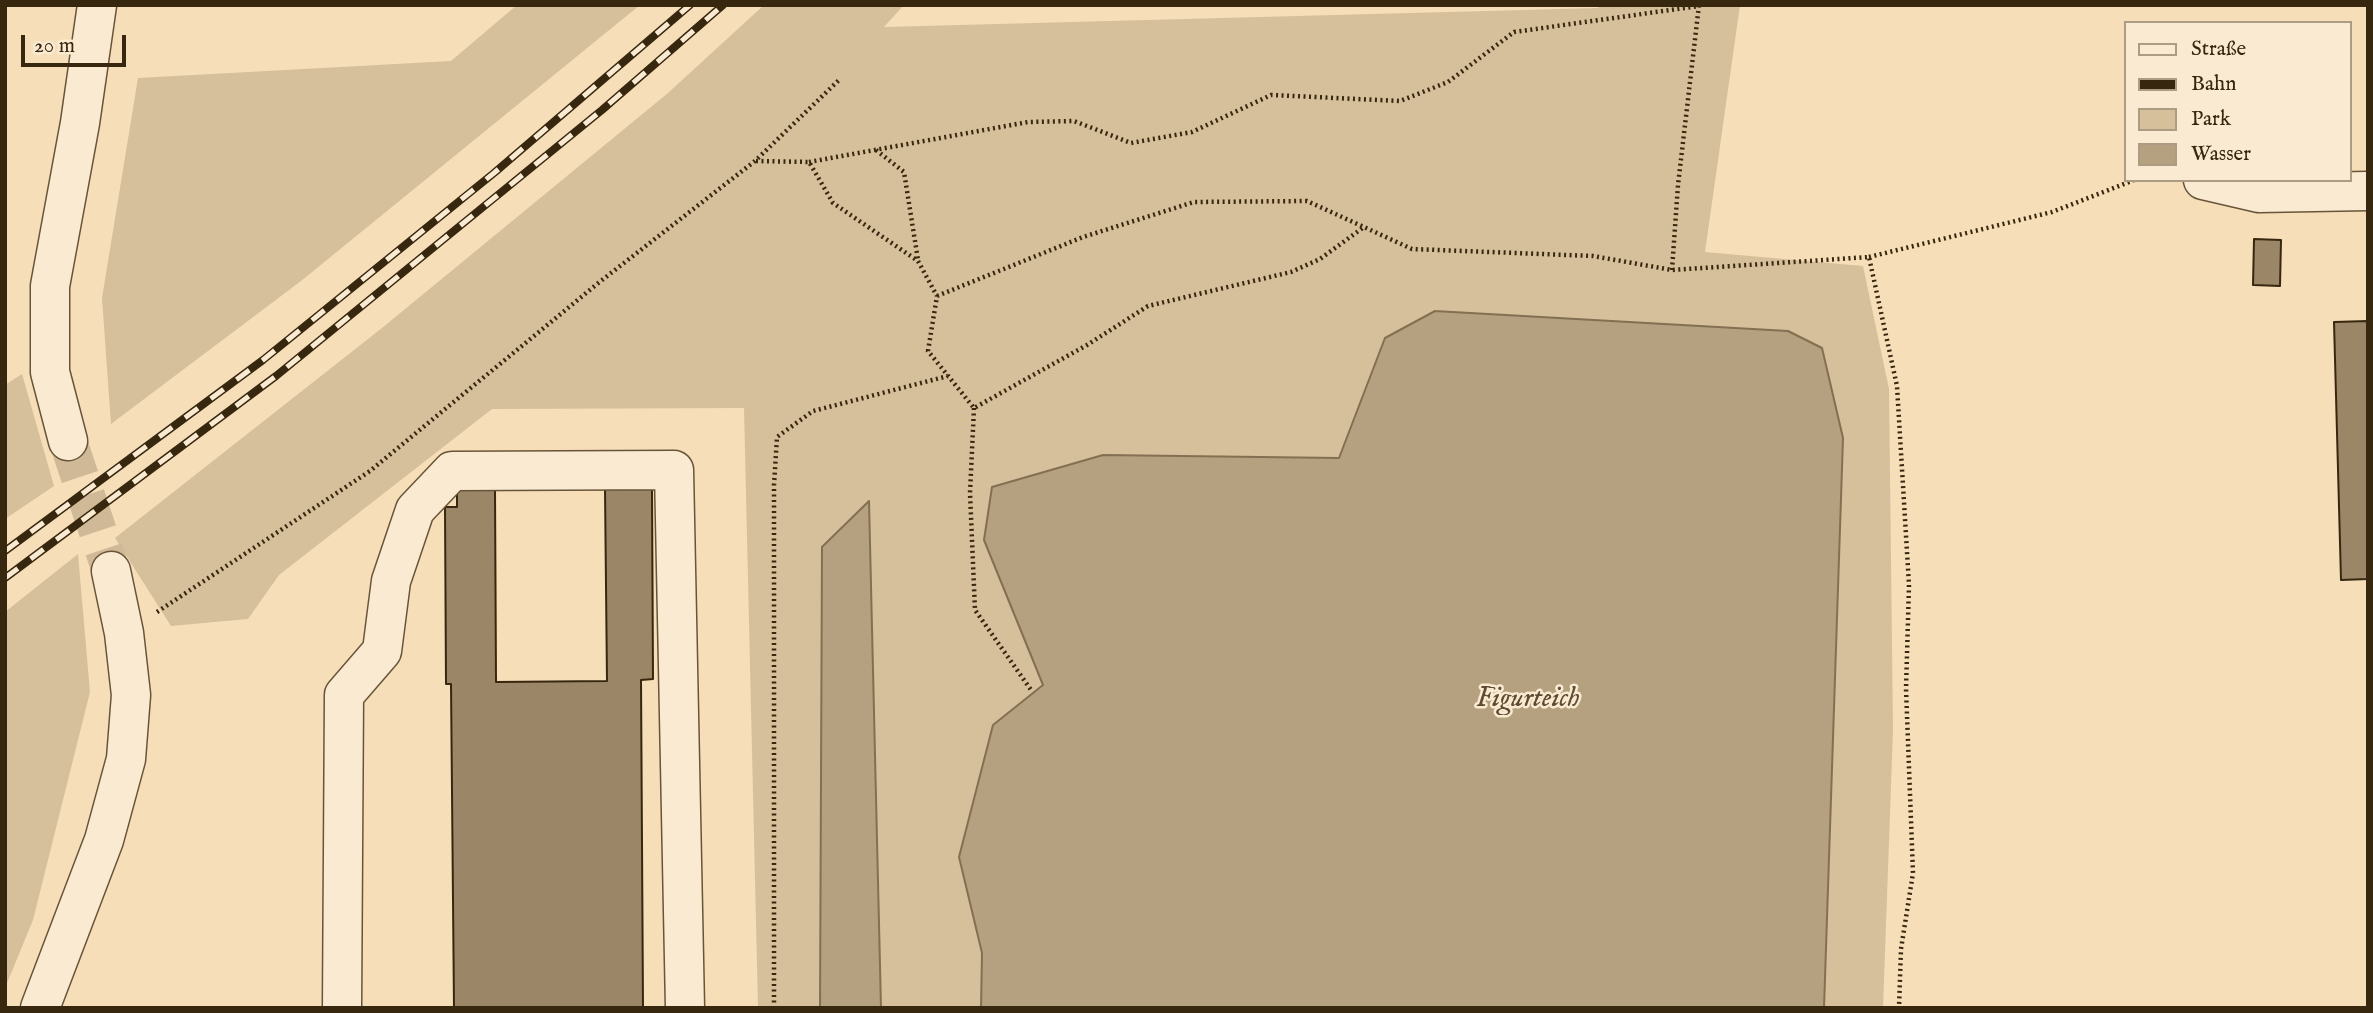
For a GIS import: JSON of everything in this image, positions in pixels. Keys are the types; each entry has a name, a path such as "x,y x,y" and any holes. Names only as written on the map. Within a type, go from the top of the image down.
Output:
{"street":[{"path":"68,441 50,372 50,286 80,123 97,5"},
{"path":"2212,182 2259,193 2368,191"},
{"path":"342,1008 344,695 382,651 391,581 415,510 452,471 674,470 685,1008"},
{"path":"40,1008 104,840 126,759 131,695 124,633 111,571"}],"path":[{"path":"755,161 809,162 1028,122 1074,121 1131,143 1192,132 1271,95 1400,101 1448,82 1514,32 1699,5 1678,185 1672,270"},
{"path":"124,633 370,471 597,284 755,161 839,80"},
{"path":"875,150 904,172 918,261 937,296 928,351 974,408 971,493 975,610 1031,690"},
{"path":"809,162 833,203 918,261"},
{"path":"937,296 1083,237 1194,202 1307,201 1412,249 1593,257 1672,270 1869,257 2052,212 2129,182"},
{"path":"974,408 1087,345 1148,306 1291,272 1320,260 1364,227"},
{"path":"1869,257 1897,386 1909,585 1906,689 1913,873 1901,949 1899,1008"},
{"path":"775,1008 774,485 777,438 814,411 948,376"}],"green space":[{"path":"517,5 640,5 301,281 111,424 102,298 138,78 451,61"},
{"path":"764,5 904,5 884,27 1598,8 1599,5 1740,5 1705,252 1863,266 1889,389 1893,730 1883,1008 1824,1008 1843,438 1385,338 1339,458 1103,455 984,540 1043,685 993,726 959,857 982,953 981,1008 881,1008 869,502 822,547 820,1008 758,1008 744,408 492,409 279,575 248,619 171,626 115,538 382,328 668,93"},
{"path":"22,374 54,486 5,519 5,385"},
{"path":"78,554 90,692 33,920 5,988 5,612"}],"water":[{"name":"Figurteich","path":"1435,311 1788,331 1822,348 1843,438 1824,1008 981,1008 982,953 959,857 993,725 1043,685 984,540 992,487 1103,455 1339,458 1385,338"},
{"path":"869,501 881,1008 820,1008 822,547"}],"building":[{"path":"2254,239 2281,240 2280,286 2253,285"},
{"path":"2368,321 2368,579 2341,580 2334,322"},
{"path":"457,489 495,489 496,682 607,681 605,489 652,489 653,679 641,680 643,1008 454,1008 451,684 446,684 445,507 457,507"}],"tunnel":[{"path":"68,441 111,571"}],"railway":[{"path":"5,551 263,360 494,173 690,5"},
{"path":"5,578 276,376 602,110 723,5"}]}
